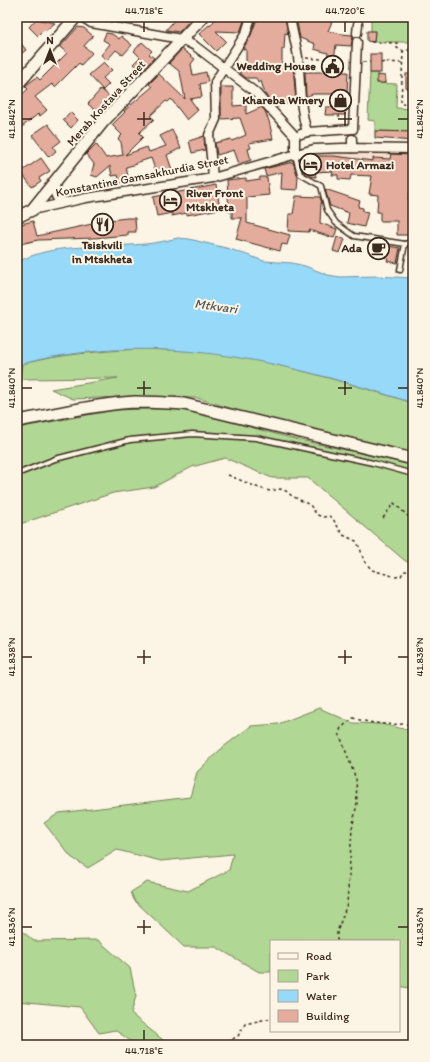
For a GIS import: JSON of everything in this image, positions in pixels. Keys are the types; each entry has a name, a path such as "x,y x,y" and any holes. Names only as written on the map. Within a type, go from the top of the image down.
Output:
{"main road":[{"path":"17,85 76,17"},
{"name":"Merab Kostava Street","path":"32,210 102,124 203,17"},
{"name":"Konstantine Gamsakhurdia Street","path":"17,217 32,210"},
{"path":"17,421 101,406 134,402 184,404 413,459"}],"street":[{"path":"82,17 91,23 181,39 195,46 255,92 301,134 342,130 352,135"},
{"path":"213,178 209,135 216,119 216,82 246,33 250,17"},
{"path":"290,17 298,57 300,94 304,122 295,155"},
{"path":"358,24 358,33"},
{"path":"352,148 357,42"},
{"name":"Konstantine Gamsakhurdia Street","path":"32,210 86,198 213,178 314,149 413,149"},
{"path":"56,181 54,191 55,196 66,202"}],"lane":[{"path":"295,155 300,174 321,186 326,210 336,223 354,236 405,244 413,241"},
{"path":"400,270 405,244"},
{"path":"17,474 55,460 130,440 192,434 256,438 373,463 413,474"}],"path":[{"path":"371,42 397,43 397,48 403,51 413,49"},
{"path":"403,51 401,104 413,105"},
{"path":"298,57 356,61"},
{"path":"381,63 403,63"},
{"path":"228,475 259,488 270,491 280,489 286,491 292,496 310,505 318,514 324,517 329,516 333,519 344,535 356,541 364,561 372,570 396,577 400,576 404,572 413,572"},
{"path":"383,518 394,503 413,521"},
{"path":"413,527 411,534 413,538"},
{"path":"337,940 337,932 347,904 352,829 357,803 356,779 339,732 341,728 353,718 363,721 400,725 413,723"},
{"path":"222,1045 238,1036 245,1024 270,1018"}],"shaded area":[{"path":"333,150 413,153 413,155 390,159 374,158 373,161 313,157 312,152"}],"green space":[{"path":"371,17 413,17 413,42 374,42 375,32 371,31"},
{"path":"370,73 377,73 377,83 397,84 396,108 413,109 413,132 375,131 375,121 368,120"},
{"path":"142,349 203,352 238,357 314,374 413,403 413,454 282,424 197,398 125,397 73,399 51,389 118,378 20,379 22,364 82,354"},
{"path":"179,408 291,438 413,465 413,565 404,560 308,478 272,478 225,458 192,467 154,487 113,493 17,525 17,428 115,410"},
{"path":"319,708 353,723 381,724 413,731 413,989 400,986 400,940 270,940 270,972 259,972 216,947 184,947 134,900 131,892 147,882 188,891 229,870 233,854 161,861 117,850 88,868 71,857 44,823 59,813 190,797 197,772 222,748 251,726 278,724"},
{"path":"17,927 34,941 98,940 130,968 136,996 131,1014 163,1040 166,1045 136,1045 115,1030 99,1033 80,1007 17,1001"}],"water":[{"name":"Mtkvari","path":"178,238 189,239 230,249 264,261 292,263 305,266 328,275 340,277 377,276 413,278 413,403 333,379 253,360 172,350 130,349 88,352 34,361 17,366 17,262 52,250 148,244"}],"building":[{"path":"177,17 193,17 179,32 166,30"},
{"path":"217,17 245,18 240,32 216,31 226,41 216,51 199,34 209,25 210,26"},
{"path":"257,17 285,17 288,34 285,33 284,49 282,49 282,66 293,65 296,101 276,107 265,94 261,81 258,83 256,78 246,78 240,73 240,64 246,64 246,50 243,49 251,35"},
{"path":"296,17 334,17 328,31 352,35 353,37 351,46 336,45 334,61 338,61 337,72 348,72 347,93 345,93 345,115 325,115 326,107 334,107 335,94 313,94 306,97 305,72 327,72 328,53 314,49 315,44 300,38"},
{"path":"36,19 55,23 38,36 29,27"},
{"path":"78,27 84,28 93,36 84,46 92,53 81,65 79,63 55,87 52,84 35,97 47,110 40,116 38,114 17,131 17,99 28,89 25,86 37,77 40,80 67,53 60,47"},
{"path":"367,31 375,31 374,42 367,41"},
{"path":"106,33 112,34 119,39 121,36 132,45 123,55 116,50 107,60 101,55 110,44 103,40"},
{"path":"17,38 26,50 17,57"},
{"path":"142,42 152,51 149,54 154,58 141,72 133,64 140,57 134,51"},
{"path":"182,49 195,59 191,64 193,75 206,72 208,82 200,84 202,97 190,99 198,110 187,120 171,99 168,102 166,101 150,116 154,119 139,133 143,137 125,155 147,147 149,152 166,146 160,136 172,130 181,148 167,155 172,170 157,175 151,158 126,167 129,181 120,183 118,175 112,176 110,166 97,177 91,175 94,164 86,154 96,144 106,158 123,155 121,142 118,139 122,135 112,125 125,112 124,111 152,87 149,84 159,74 185,99 180,72 169,63"},
{"path":"370,54 381,54 381,73 370,73"},
{"path":"104,62 112,70 103,78 109,84 103,90 89,75"},
{"path":"406,74 413,74 413,88 406,88"},
{"path":"377,75 385,76 385,83 377,83"},
{"path":"221,87 233,87 233,106 246,105 246,114 262,107 269,121 273,139 249,143 251,148 248,149 251,160 239,164 234,150 217,155 215,143 231,139 232,141 246,135 240,118 221,119"},
{"path":"101,89 113,100 99,114 88,104"},
{"path":"70,112 78,120 71,128 63,120"},
{"path":"48,124 61,141 53,147 56,151 49,157 32,135"},
{"path":"375,131 413,132 413,141 375,138"},
{"path":"204,136 205,150 192,153 189,141"},
{"path":"391,154 413,155 413,181 408,199 413,199 413,235 397,235 397,221 380,221 380,212 377,212 378,195 369,194 372,176 351,175 350,180 338,179 338,175 332,175 333,171 315,172 316,177 311,176 303,172 300,160 317,156 334,156 373,161 373,158 390,159"},
{"path":"41,158 50,171 39,178 41,181 32,187 21,172"},
{"path":"293,162 298,177 297,190 281,189 282,172 266,176 264,169"},
{"path":"260,177 267,177 269,195 247,197 247,223 290,235 287,245 282,244 280,251 236,239 242,218 232,218 232,211 229,212 227,180 246,178 246,181 260,179"},
{"path":"216,185 220,209 187,215 187,213 172,216 172,213 157,216 153,197"},
{"path":"325,189 360,201 358,207 363,208 363,211 368,212 364,227 347,223 349,213 330,206"},
{"path":"296,196 320,197 322,203 320,223 337,229 334,238 309,230 309,232 288,231 289,214 293,214"},
{"path":"135,218 136,232 128,232 128,235 38,240 20,244 17,231 17,225 33,221 37,236 92,224 92,222"},
{"path":"337,237 345,239 340,253 333,251"},
{"path":"375,244 400,248 397,263 387,261 388,258 373,255"}],"place":[{"name":"Wedding House","path":"332,66"},
{"name":"Khareba Winery","path":"340,100"},
{"name":"Hotel Armazi","path":"310,165"},
{"name":"River Front Mtskheta","path":"170,200"},
{"name":"Tsiskvili in Mtskheta","path":"102,224"},
{"name":"Ada","path":"378,248"}]}
